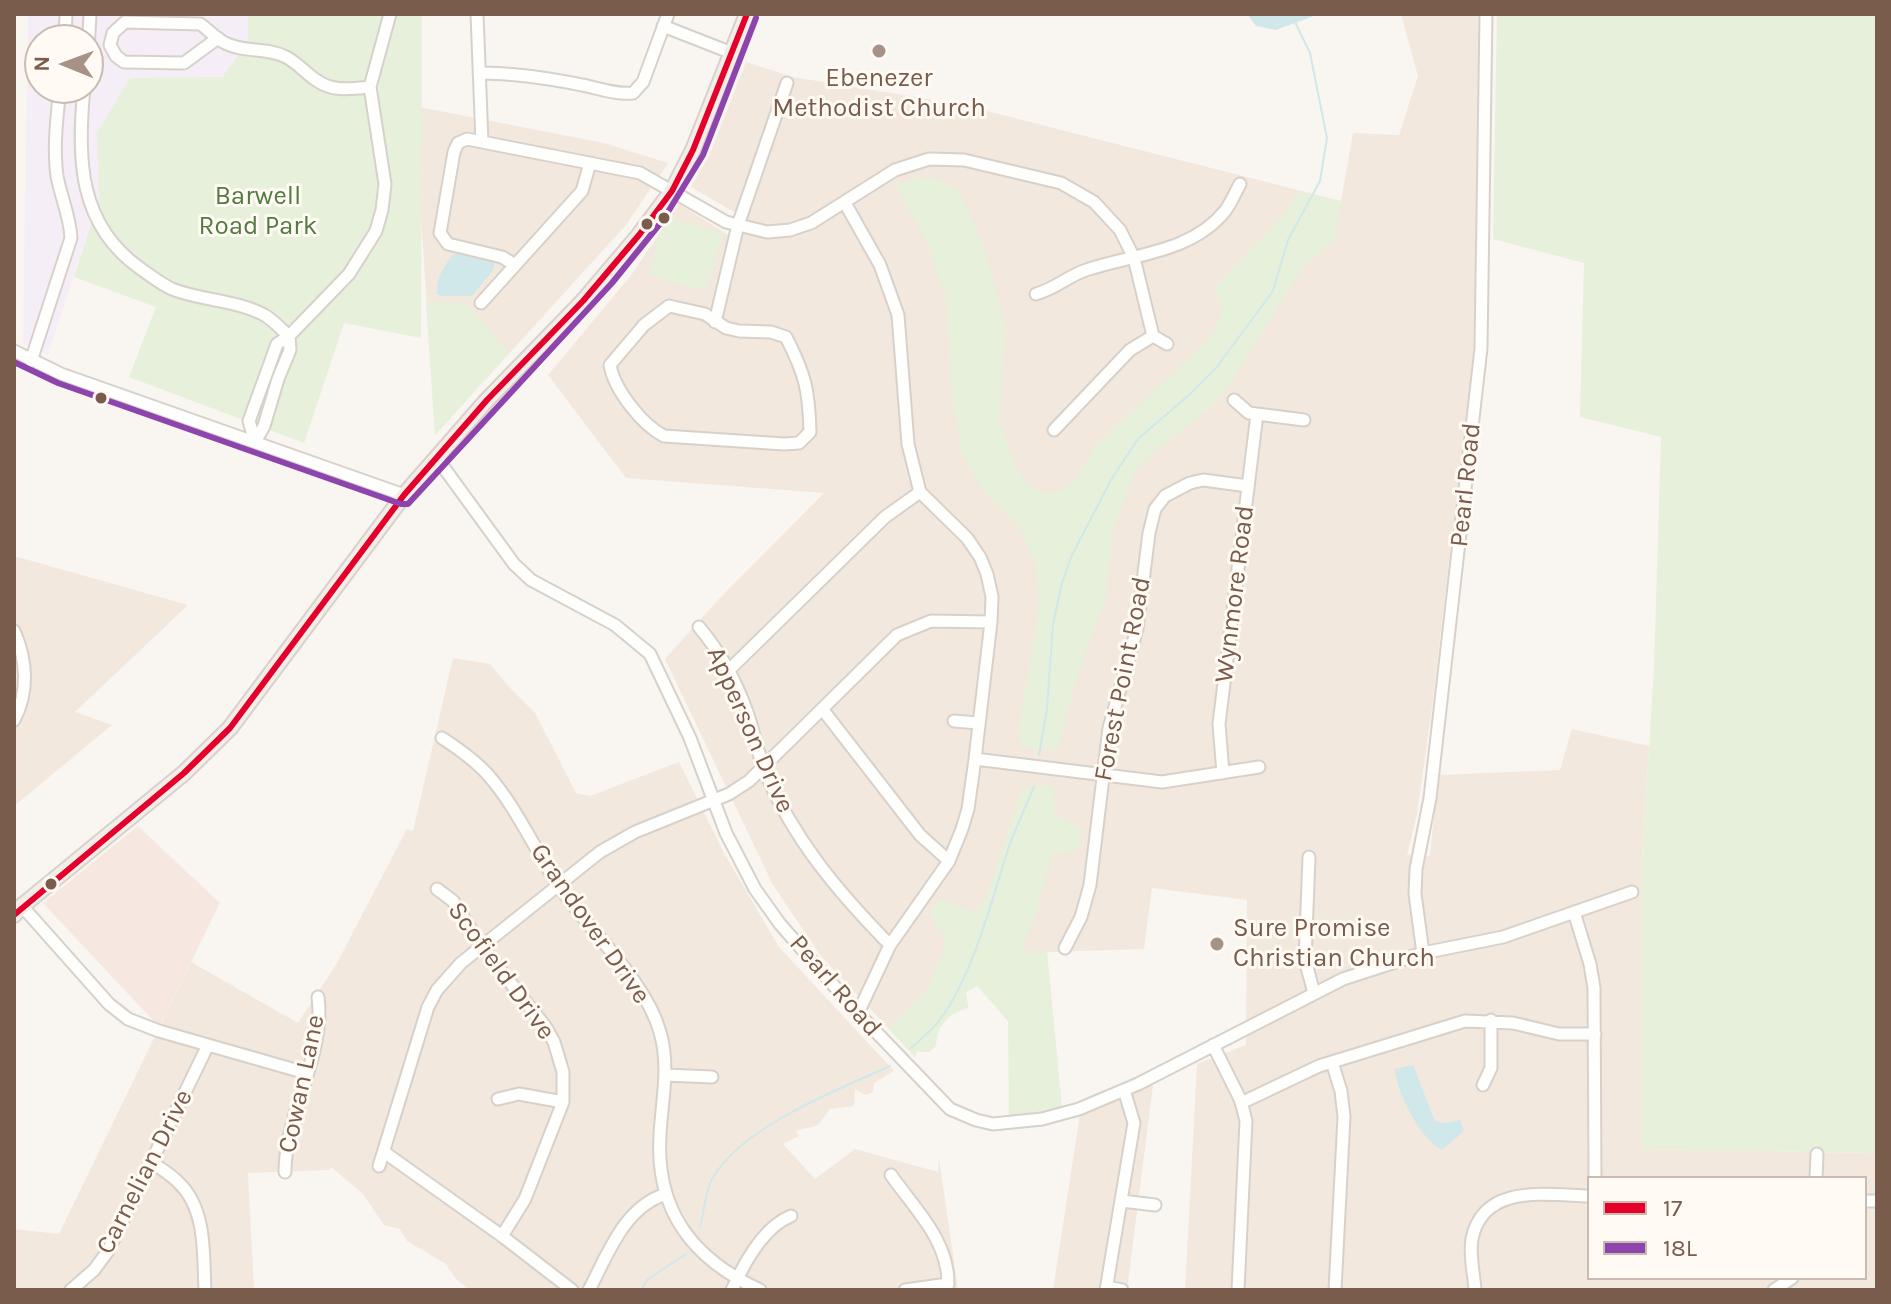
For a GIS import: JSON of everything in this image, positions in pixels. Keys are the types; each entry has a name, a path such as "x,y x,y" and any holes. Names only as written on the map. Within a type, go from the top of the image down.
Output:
{"main road":[{"path":"16,911 184,773 230,728 404,495 583,301 639,235 672,191 702,129 747,14"}],"street":[{"path":"289,336 349,274 376,231 385,184 370,87 390,14"},
{"path":"477,14 482,142"},
{"name":"Pearl Road","path":"1423,953 1415,894 1416,869 1430,798 1481,348 1486,14"},
{"path":"479,73 507,73 616,93 633,93 643,82 665,20 732,53"},
{"path":"218,38 184,63 124,62 110,45 113,33 125,22 200,24 236,47 273,52 288,58 329,87 370,87"},
{"path":"715,322 738,225 787,83"},
{"path":"31,361 71,238 70,220 57,177 59,104"},
{"path":"83,104 80,151 86,191 100,225 114,245 169,288 265,316 289,336 290,350 264,426 255,442"},
{"path":"515,265 502,257 448,244 440,233 454,152 458,143 467,139 640,173 726,222 767,232 790,230 811,223 895,170 912,163 929,159 964,160 1061,183 1107,213 1120,230 1134,258 1153,336 1167,344"},
{"path":"481,303 582,191 590,163"},
{"path":"1036,294 1052,290 1084,271 1179,245 1202,233 1226,210 1240,184"},
{"path":"63,198 86,191"},
{"path":"845,203 880,265 898,315 908,444 920,492 967,538 980,557 992,597 968,809 949,861 890,945 858,1013"},
{"path":"669,306 705,314 715,322 739,331 771,332 786,337 803,371 809,395 810,432 799,443 664,436 651,430 613,381 610,365 644,325 669,306"},
{"path":"1054,430 1130,350 1153,336"},
{"path":"14,351 83,382 404,495"},
{"path":"1234,400 1249,413 1304,420"},
{"name":"Wynmore Road","path":"1223,773 1219,724 1257,414"},
{"name":"Pearl Road","path":"436,457 514,564 531,580 615,625 650,654 690,738 712,801 755,889 780,924 858,1013 950,1109 976,1120 993,1124 1042,1119 1079,1109 1124,1090 1343,979 1423,953 1503,937 1632,892"},
{"name":"Forest Point Road","path":"1065,948 1081,917 1090,885 1109,728 1137,629 1155,509 1165,496 1190,483 1203,480 1248,486"},
{"path":"729,670 885,517 920,492"},
{"path":"379,1166 428,1007 447,977 615,842 735,791 764,768 897,635 931,621 991,622"},
{"name":"Apperson Drive","path":"699,627 729,670 781,806 812,856 851,905 890,945"},
{"path":"14,631 20,645 24,678 22,704 14,720"},
{"path":"823,710 920,835 949,861"},
{"path":"954,721 978,723"},
{"name":"Grandover Drive","path":"442,738 466,754 499,788 558,885 652,1010 664,1051 660,1137 666,1194 684,1233 708,1258 734,1284 760,1290"},
{"path":"975,759 1162,782 1259,767"},
{"path":"1309,857 1305,960 1314,993"},
{"name":"Scofield Drive","path":"437,889 453,901 482,947 545,1026 554,1042 563,1072 563,1102 525,1199 502,1236"},
{"path":"16,911 128,1019 306,1073"},
{"path":"1574,912 1594,988 1595,1176"},
{"name":"Cowan Lane","path":"285,1172 288,1131 320,1013 318,997"},
{"path":"1241,1103 1332,1062 1465,1021 1491,1020 1559,1034 1595,1034"},
{"path":"1483,1085 1491,1068 1491,1020"},
{"name":"Carnelian Drive","path":"71,1290 94,1270 108,1251 208,1045"},
{"path":"1213,1045 1241,1103 1246,1140 1238,1290"},
{"path":"1332,1062 1341,1091 1344,1117 1335,1290"},
{"path":"665,1075 712,1077"},
{"path":"1122,1290 1107,1289 1134,1123 1124,1090"},
{"path":"498,1099 519,1094 563,1102"},
{"path":"384,1152 572,1290"},
{"path":"1816,1176 1817,1154"},
{"path":"152,1162 178,1181 188,1193 196,1211 202,1230 205,1290"},
{"path":"891,1175 938,1240 946,1259 948,1284 905,1290"},
{"path":"589,1290 614,1241 634,1213 645,1203 666,1194"},
{"path":"1475,1290 1471,1240 1479,1220 1494,1203 1510,1196 1587,1196"},
{"path":"1122,1201 1155,1205"},
{"path":"734,1284 746,1261 778,1221 791,1216"}],"shaded area":[{"path":"28,14 248,14 248,42 222,77 97,133 99,199 48,355 23,343 27,104 104,104 104,24 28,24"},
{"path":"1401,14 1481,14 1474,346 1432,707 1417,814 1407,855 1430,856 1438,775 1560,770 1572,729 1649,746 1642,859 1642,1149 1877,1153 1877,1287 1872,1290 1185,1290 1197,1064 1246,1045 1247,900 1152,888 1144,949 993,954 982,982 966,992 968,1008 950,1014 937,1032 936,1046 929,1052 917,1051 915,1057 821,956 773,885 665,659 718,600 824,493 626,478 548,375 632,274 679,204 730,236 721,280 732,285 744,218 691,187 709,156 746,62 793,77 963,105 1341,201 1353,133 1399,135 1418,76"},
{"path":"414,106 604,143 668,163 626,225 435,435"},
{"path":"14,556 188,605 75,712 112,725 14,806"},
{"path":"453,658 490,664 535,713 576,793 590,796 679,762 724,853 779,947 894,1071 874,1083 873,1092 866,1095 855,1089 854,1106 830,1109 818,1125 796,1131 799,1136 783,1144 815,1179 855,1149 938,1172 939,1158 958,1290 470,1290 456,1279 446,1264 407,1241 400,1229 384,1225 363,1194 331,1167 329,1170 248,1173 254,1290 14,1290 14,1229 59,1234 191,962 298,1023 337,963 407,829 413,831"},
{"path":"138,826 220,903 159,1027 43,903"},
{"path":"1153,1085 1127,1290 1053,1290 1080,1114"}],"green space":[{"name":"Barwell Road Park","path":"248,14 422,14 421,338 344,323 304,443 129,377 156,307 74,277 99,199 97,133 130,78 222,77 248,42"},
{"path":"1497,14 1877,14 1877,1153 1642,1149 1642,859 1654,668 1661,437 1580,417 1584,263 1493,239"},
{"path":"913,178 937,179 958,190 973,221 988,260 1006,329 999,418 1017,470 1029,485 1041,492 1057,493 1073,482 1097,444 1213,335 1222,307 1213,289 1281,217 1301,191 1342,202 1335,240 1304,266 1223,394 1135,472 1112,536 1106,598 1077,677 1057,751 1021,746 1018,733 1039,606 1036,566 1020,528 985,493 963,458 951,391 946,300 928,245 896,186"},
{"path":"665,216 723,233 706,291 649,275"},
{"path":"426,302 467,303 509,353 435,435"},
{"path":"1053,785 1054,815 1081,829 1080,847 1051,857 1037,912 1023,944 1028,952 1047,951 1062,1107 1009,1120 1008,1021 977,986 966,992 968,1008 945,1021 936,1046 929,1052 917,1051 915,1057 889,1029 926,990 946,945 944,936 930,916 933,905 942,899 970,911 978,910 987,893 1022,788"}],"water":[{"path":"1247,14 1319,14 1276,30 1256,26"},
{"path":"457,254 494,261 494,269 472,296 441,296 437,294 439,278 443,268"},
{"path":"1413,1065 1435,1121 1460,1120 1464,1131 1442,1150 1418,1126 1396,1079 1395,1069"}],"waterway":[{"path":"1039,755 1047,708 1053,624 1072,555 1111,480 1138,439 1216,368 1273,291 1288,240 1320,181 1327,138 1310,53 1295,22"},
{"path":"911,1048 938,1022 961,984 1011,842 1034,787"},
{"path":"700,1227 712,1179 726,1160 745,1143 792,1112 890,1066"},
{"path":"641,1290 648,1279 686,1254"}],"transit line":[{"name":"17","path":"14,915 184,773 230,728 404,495 487,400 583,301 639,235 672,191 693,150 747,14"},
{"name":"18L","path":"14,362 58,383 408,504 612,283 663,220 703,155 756,18"}],"place":[{"name":"Ebenezer Methodist Church","path":"879,51"},
{"name":"Sure Promise Christian Church","path":"1217,944"}]}
